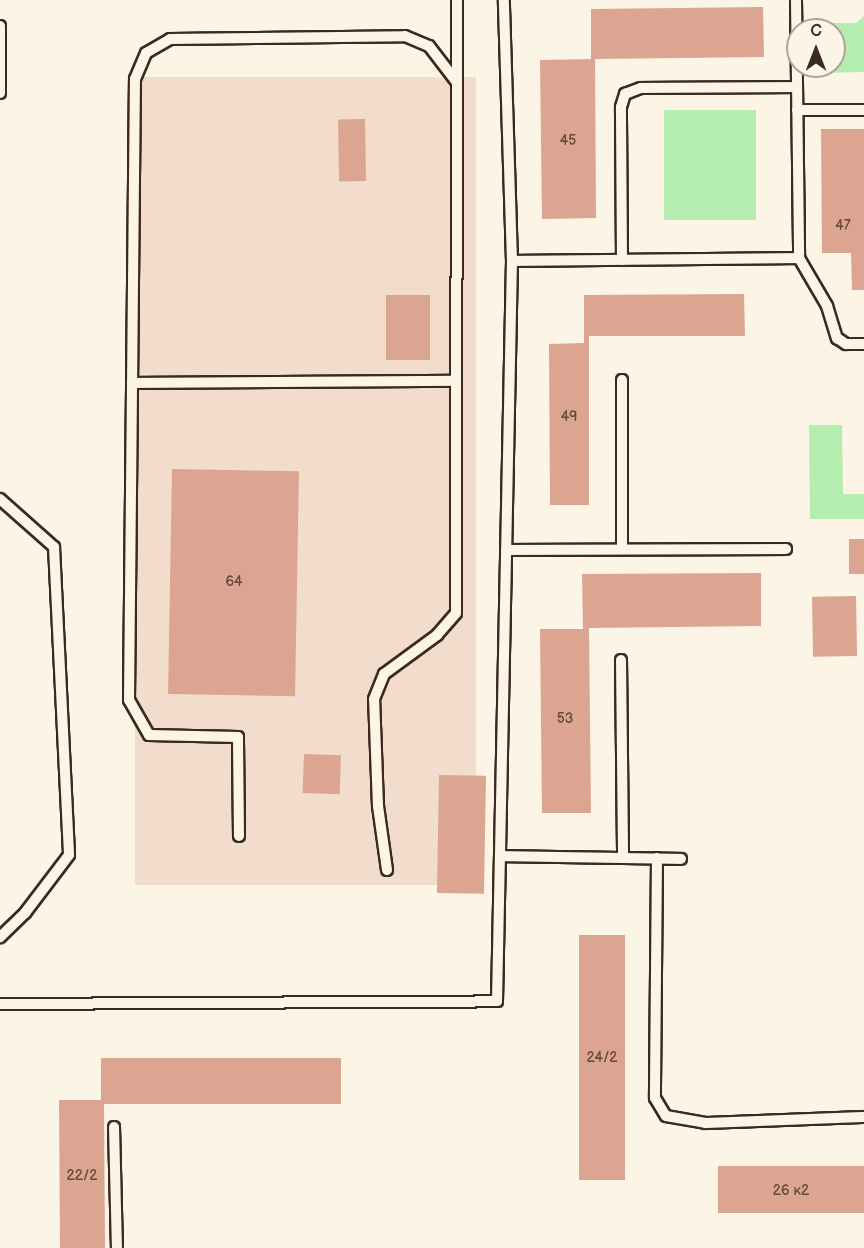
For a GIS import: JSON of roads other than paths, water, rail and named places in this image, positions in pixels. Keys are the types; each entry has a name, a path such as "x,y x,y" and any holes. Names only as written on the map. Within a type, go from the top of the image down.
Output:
{"lane":[{"path":"387,870 378,806 374,699 384,674 438,635 456,613 457,0"},
{"path":"0,1004 497,1001 512,261 504,0"},
{"path":"796,0 799,258 827,306 837,338 846,344 864,344"},
{"path":"0,26 0,93"},
{"path":"239,836 238,737 149,735 129,700 135,79 146,53 170,39 405,36 429,46 456,81"},
{"path":"622,260 621,107 625,94 641,88 797,87"},
{"path":"797,110 864,110"},
{"path":"512,261 799,258"},
{"path":"622,380 622,549"},
{"path":"132,383 456,381"},
{"path":"0,499 54,547 69,855 25,913 0,937"},
{"path":"506,550 786,549"},
{"path":"621,660 623,858"},
{"path":"500,856 681,859"},
{"path":"657,858 655,1098 666,1116 705,1123 864,1117"},
{"path":"114,1127 117,1248"}]}
